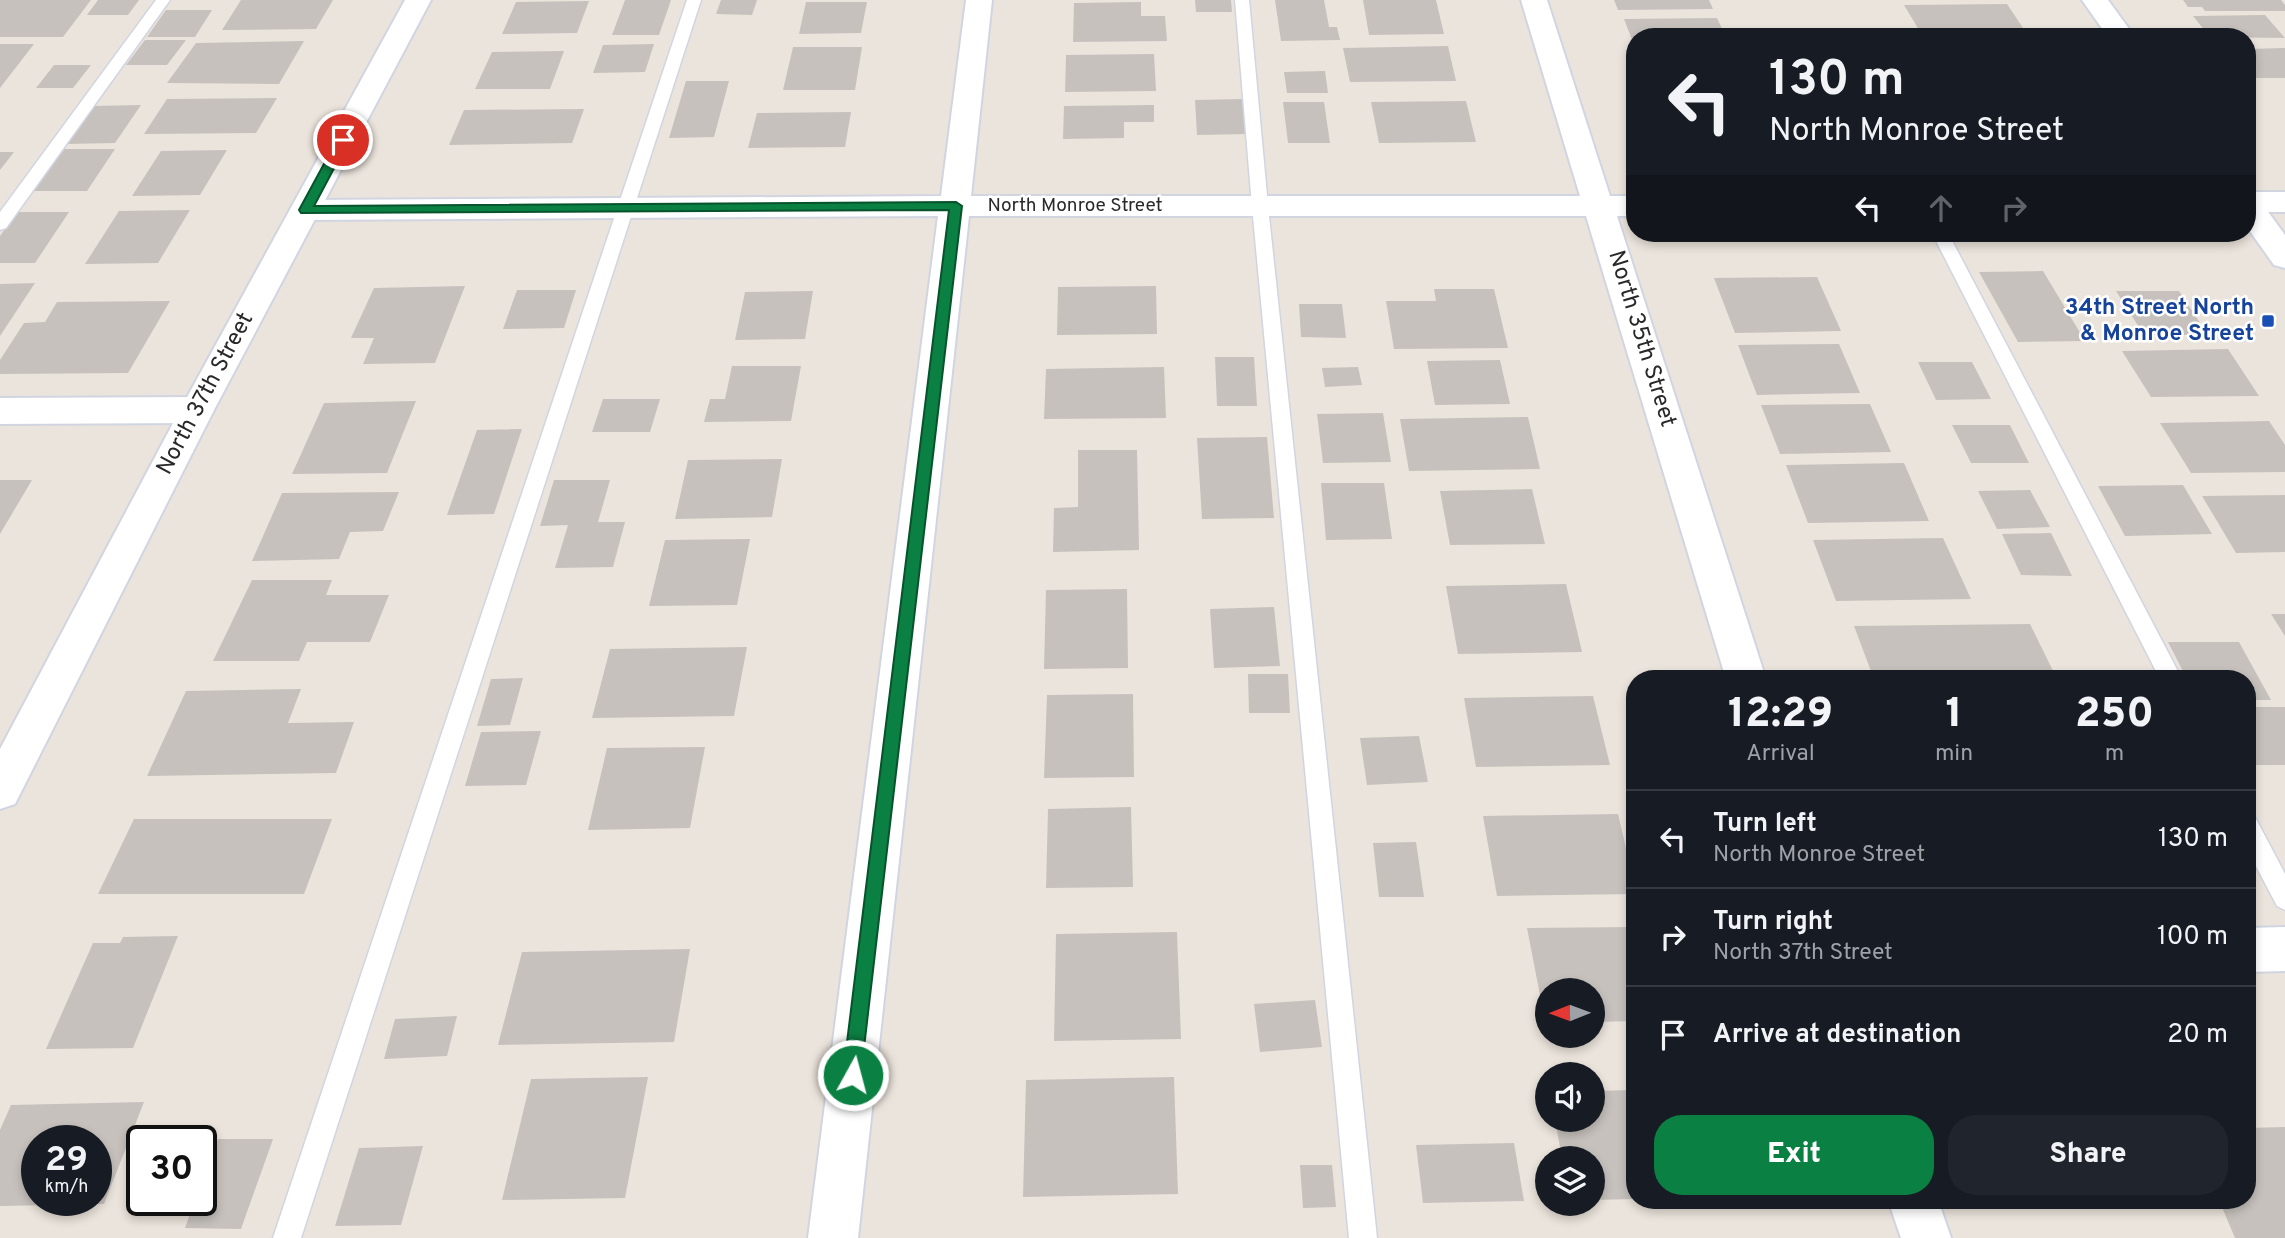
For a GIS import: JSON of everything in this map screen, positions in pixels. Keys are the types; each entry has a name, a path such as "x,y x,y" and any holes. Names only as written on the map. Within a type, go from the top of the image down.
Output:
{"street":[{"name":"North 37th Street","path":"0,790 197,410 418,0"},
{"path":"833,1238 979,0"},
{"name":"North 35th Street","path":"1534,0 1743,670"},
{"path":"2095,0 2115,28"},
{"path":"2256,204 2285,202"},
{"name":"North Monroe Street","path":"305,210 1626,206"},
{"path":"2256,217 2285,257"},
{"path":"0,411 197,410"},
{"path":"2256,950 2285,949"},
{"path":"1916,1209 1926,1238"}],"lane":[{"path":"0,224 163,0"},
{"path":"287,1238 694,0"},
{"path":"1242,0 1260,206 1363,1238"},
{"path":"1945,242 2166,670"},
{"path":"2256,842 2285,898"}],"building":[{"path":"0,0 91,0 63,37 0,37"},
{"path":"98,0 139,0 128,15 87,15"},
{"path":"241,0 333,0 316,29 222,30"},
{"path":"625,0 671,0 659,35 612,35"},
{"path":"721,0 757,0 752,15 716,14"},
{"path":"1195,0 1231,0 1232,12 1196,12"},
{"path":"1275,0 1324,0 1329,27 1337,27 1340,40 1281,41"},
{"path":"1363,0 1436,0 1444,34 1369,35"},
{"path":"1614,0 1709,0 1713,9 1618,10"},
{"path":"2183,0 2281,0 2285,11 2205,11 2202,7 2188,7"},
{"path":"589,1 577,33 502,34 516,2"},
{"path":"806,2 867,2 861,33 799,34"},
{"path":"1141,2 1141,16 1165,16 1167,41 1073,42 1074,3"},
{"path":"2007,4 2023,28 1918,28 1904,5"},
{"path":"166,10 212,10 195,37 147,37"},
{"path":"2265,15 2285,38 2256,38 2256,28 2203,28 2193,16"},
{"path":"1717,18 1722,28 1627,28 1624,19"},
{"path":"145,40 186,40 167,65 126,65"},
{"path":"304,41 279,84 167,83 196,43"},
{"path":"0,44 34,44 0,88"},
{"path":"654,44 645,72 593,73 603,45"},
{"path":"1448,46 1456,81 1350,82 1343,48"},
{"path":"793,47 862,47 855,90 783,90"},
{"path":"2285,48 2285,78 2256,78 2256,49"},
{"path":"564,51 550,89 475,89 492,52"},
{"path":"1154,54 1156,91 1065,92 1066,55"},
{"path":"54,65 91,65 73,88 36,88"},
{"path":"1325,71 1328,93 1287,93 1284,72"},
{"path":"686,81 729,81 714,137 669,138"},
{"path":"277,98 256,133 144,134 167,99"},
{"path":"1242,99 1246,134 1197,135 1195,100"},
{"path":"1466,101 1476,142 1379,143 1371,102"},
{"path":"1283,102 1324,102 1330,143 1288,143"},
{"path":"141,105 115,143 66,144 93,106"},
{"path":"1154,105 1154,122 1124,122 1124,138 1063,139 1064,106"},
{"path":"584,109 572,143 449,145 464,110"},
{"path":"851,112 845,147 748,148 757,113"},
{"path":"64,149 115,149 87,191 34,191"},
{"path":"227,150 200,195 132,196 161,151"},
{"path":"0,152 14,152 0,170"},
{"path":"190,210 158,263 85,264 119,211"},
{"path":"17,212 69,212 35,263 0,263 0,236"},
{"path":"2043,271 2085,341 2018,342 1979,272"},
{"path":"1817,277 1841,331 1735,333 1714,278"},
{"path":"35,283 0,336 0,284"},
{"path":"465,286 435,363 363,364 374,338 351,338 374,288"},
{"path":"1156,286 1157,334 1057,335 1058,287"},
{"path":"1434,289 1494,289 1508,348 1394,349 1386,301 1436,301"},
{"path":"517,290 576,290 564,328 503,329"},
{"path":"813,291 805,339 735,340 745,292"},
{"path":"2116,291 2179,291 2208,335 2144,335"},
{"path":"170,301 128,373 0,374 0,360 24,323 45,322 57,302"},
{"path":"1299,304 1342,304 1346,338 1301,337"},
{"path":"1839,344 1860,393 1757,395 1738,345"},
{"path":"2228,349 2259,396 2151,397 2122,351"},
{"path":"1215,357 1254,357 1257,406 1217,406"},
{"path":"1500,360 1510,404 1435,405 1427,361"},
{"path":"1918,362 1972,362 1991,399 1936,400"},
{"path":"732,366 801,366 791,421 704,422 710,399 725,399"},
{"path":"1164,367 1166,418 1044,419 1046,369"},
{"path":"1358,367 1362,385 1325,387 1322,368"},
{"path":"603,399 660,399 650,432 592,432"},
{"path":"416,401 387,473 292,474 324,403"},
{"path":"1870,404 1891,452 1780,454 1761,405"},
{"path":"1383,413 1391,462 1323,463 1317,414"},
{"path":"1528,417 1540,469 1409,471 1400,419"},
{"path":"2269,421 2285,445 2285,472 2191,473 2160,423"},
{"path":"1952,425 2010,425 2029,463 1971,463"},
{"path":"522,429 494,514 447,515 477,430"},
{"path":"1267,437 1274,518 1202,519 1197,438"},
{"path":"1078,450 1137,450 1139,550 1053,552 1054,508 1078,507"},
{"path":"782,459 772,517 675,519 688,460"},
{"path":"1904,463 1929,521 1808,523 1786,465"},
{"path":"0,480 32,480 0,534"},
{"path":"554,480 610,480 598,522 625,522 613,567 555,568 568,525 540,526"},
{"path":"1321,483 1384,483 1392,539 1326,540"},
{"path":"2183,485 2212,534 2125,536 2098,486"},
{"path":"1532,489 1545,544 1450,545 1440,491"},
{"path":"2030,490 2050,527 1997,529 1978,491"},
{"path":"399,492 383,531 350,532 339,559 252,561 282,493"},
{"path":"2285,495 2285,552 2236,553 2202,496"},
{"path":"2051,533 2072,576 2021,575 2002,534"},
{"path":"1943,538 1971,599 1836,601 1813,540"},
{"path":"750,539 737,605 649,606 665,540"},
{"path":"252,580 332,580 326,595 389,595 370,642 307,642 299,661 213,661"},
{"path":"1566,584 1582,652 1458,654 1446,586"},
{"path":"1127,589 1128,668 1044,669 1046,590"},
{"path":"1274,607 1280,666 1214,668 1210,609"},
{"path":"2271,614 2285,614 2285,636"},
{"path":"2030,624 2053,670 1871,670 1854,626"},
{"path":"2168,642 2239,642 2254,670 2182,670"},
{"path":"747,647 734,716 592,718 610,649"},
{"path":"2256,673 2271,700 2256,700"},
{"path":"1248,674 1288,674 1290,713 1249,713"},
{"path":"523,678 510,725 477,726 491,679"},
{"path":"301,689 288,723 354,722 336,773 147,776 186,691"},
{"path":"1133,694 1134,777 1044,778 1047,695"},
{"path":"1593,696 1610,765 1476,767 1464,698"},
{"path":"2256,707 2285,707 2285,765 2256,765"},
{"path":"541,731 526,785 465,786 481,732"},
{"path":"1419,736 1428,782 1367,785 1360,738"},
{"path":"705,747 690,828 588,830 607,748"},
{"path":"1131,807 1133,887 1046,888 1048,809"},
{"path":"1618,814 1626,848 1626,894 1497,896 1483,816"},
{"path":"134,819 332,819 304,894 98,894"},
{"path":"1416,842 1424,897 1379,897 1373,843"},
{"path":"1626,927 1626,1021 1605,1022 1605,978 1537,978 1527,928"},
{"path":"1177,932 1181,1039 1054,1041 1056,934"},
{"path":"178,936 133,1048 46,1049 93,943 120,943 123,937"},
{"path":"690,949 674,1042 498,1045 522,952"},
{"path":"1315,1000 1322,1047 1260,1052 1254,1004"},
{"path":"457,1016 447,1056 384,1059 395,1019"},
{"path":"648,1077 625,1198 502,1200 531,1079"},
{"path":"1174,1077 1178,1194 1023,1197 1026,1080"},
{"path":"1626,1090 1626,1199 1605,1200 1605,1146 1560,1146 1557,1132 1605,1132 1605,1091"},
{"path":"144,1102 135,1125 126,1125 126,1148 112,1184 112,1125 21,1125 21,1206 0,1206 0,1130 11,1105"},
{"path":"2285,1127 2285,1238 2235,1238 2223,1209 2256,1209 2256,1128"},
{"path":"218,1139 273,1139 241,1229 185,1228 189,1216 217,1216"},
{"path":"1514,1143 1524,1201 1423,1203 1416,1145"},
{"path":"423,1146 401,1225 335,1226 359,1148"},
{"path":"1300,1165 1332,1165 1336,1207 1303,1208"}],"place":[{"name":"34th Street North & Monroe Street","path":"2268,321"}],"route":[{"path":"343,140 305,210 956,206 853,1075"}]}
